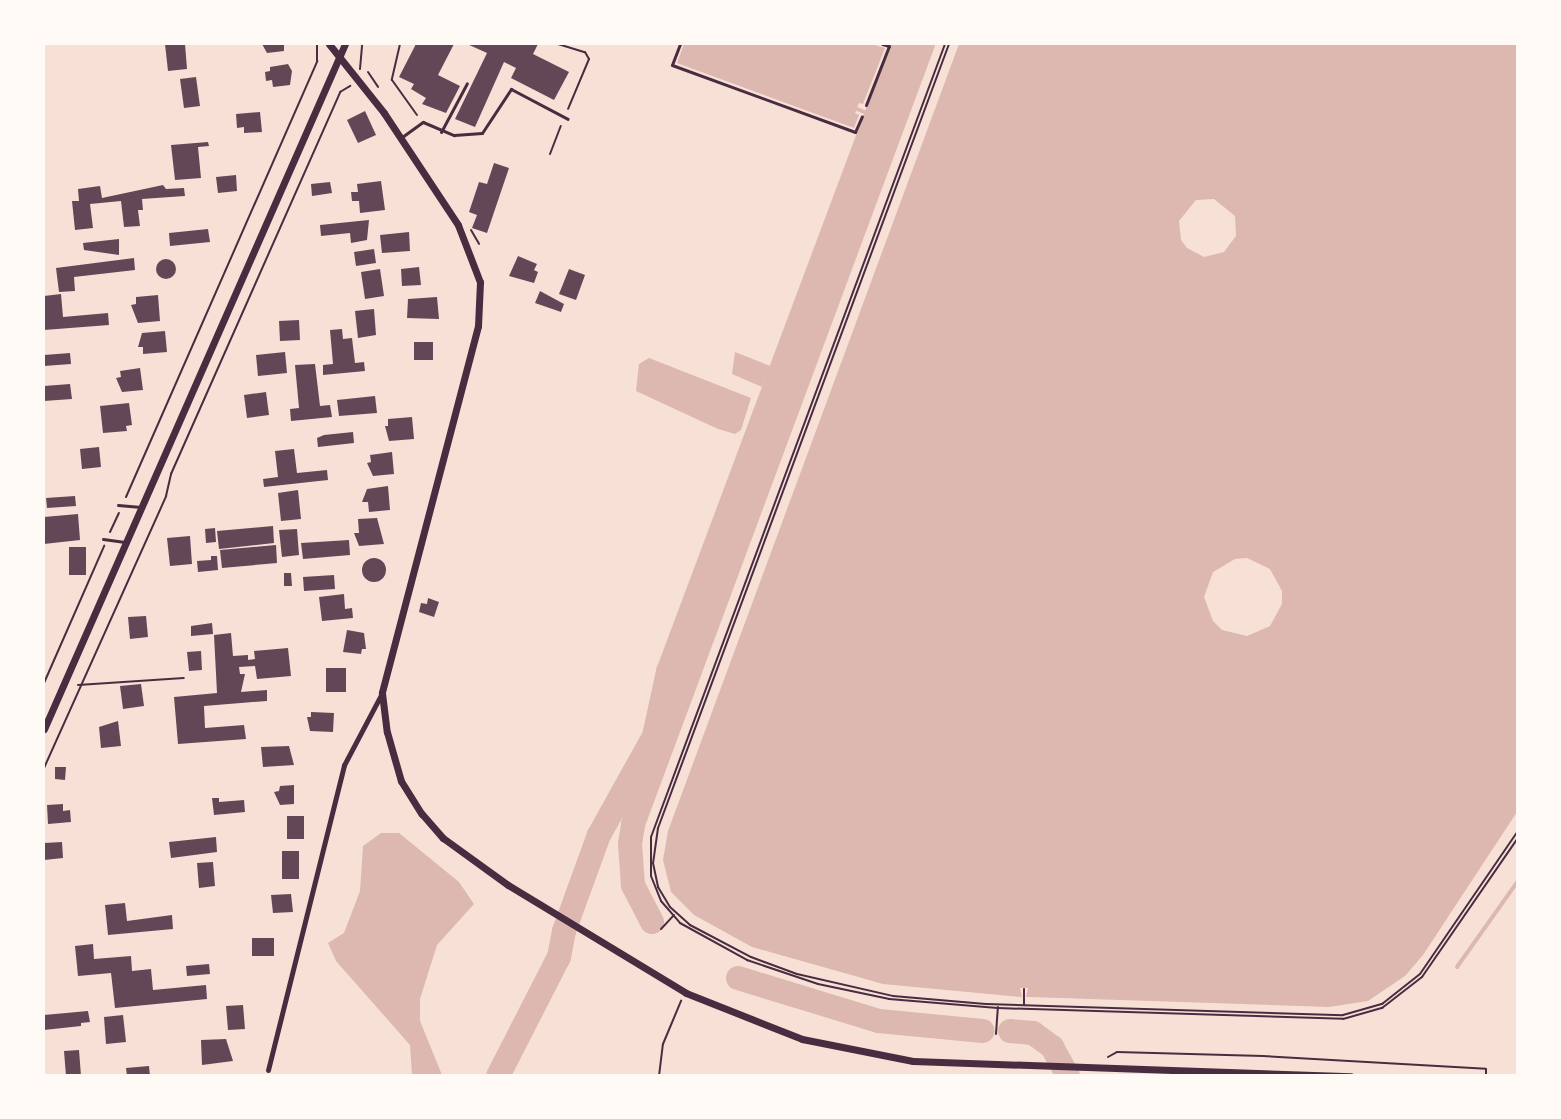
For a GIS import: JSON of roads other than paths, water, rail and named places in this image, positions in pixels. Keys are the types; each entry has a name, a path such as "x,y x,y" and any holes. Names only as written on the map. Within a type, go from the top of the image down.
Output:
{"street":[{"path":"268,1070 344,765 382,693 481,309 478,274 466,238 401,138 356,76 329,44"},
{"path":"44,728 345,44"},
{"path":"382,693 390,750 401,781 422,814 469,859 574,926 632,957 689,995 771,1028 843,1049 913,1061 1087,1067 1138,1072 1351,1076"}],"lane":[{"path":"680,44 672,65 855,132 862,117"},
{"path":"866,105 889,46 882,44"},
{"path":"441,132 467,83"},
{"path":"401,138 423,122 441,132 469,136 487,130 511,89 566,118"},
{"path":"120,505 141,507"},
{"path":"105,540 126,542"},
{"path":"689,995 695,988"}],"waterway":[{"path":"498,1076 559,957 564,931 599,835 654,736 668,672 903,44"},
{"path":"652,922 633,885 630,844 633,824 923,44"},
{"path":"857,109 874,116"},
{"path":"1457,967 1518,881"},
{"path":"738,978 879,1021 983,1031"},
{"path":"1010,1031 1033,1033 1052,1047 1068,1076"}]}
